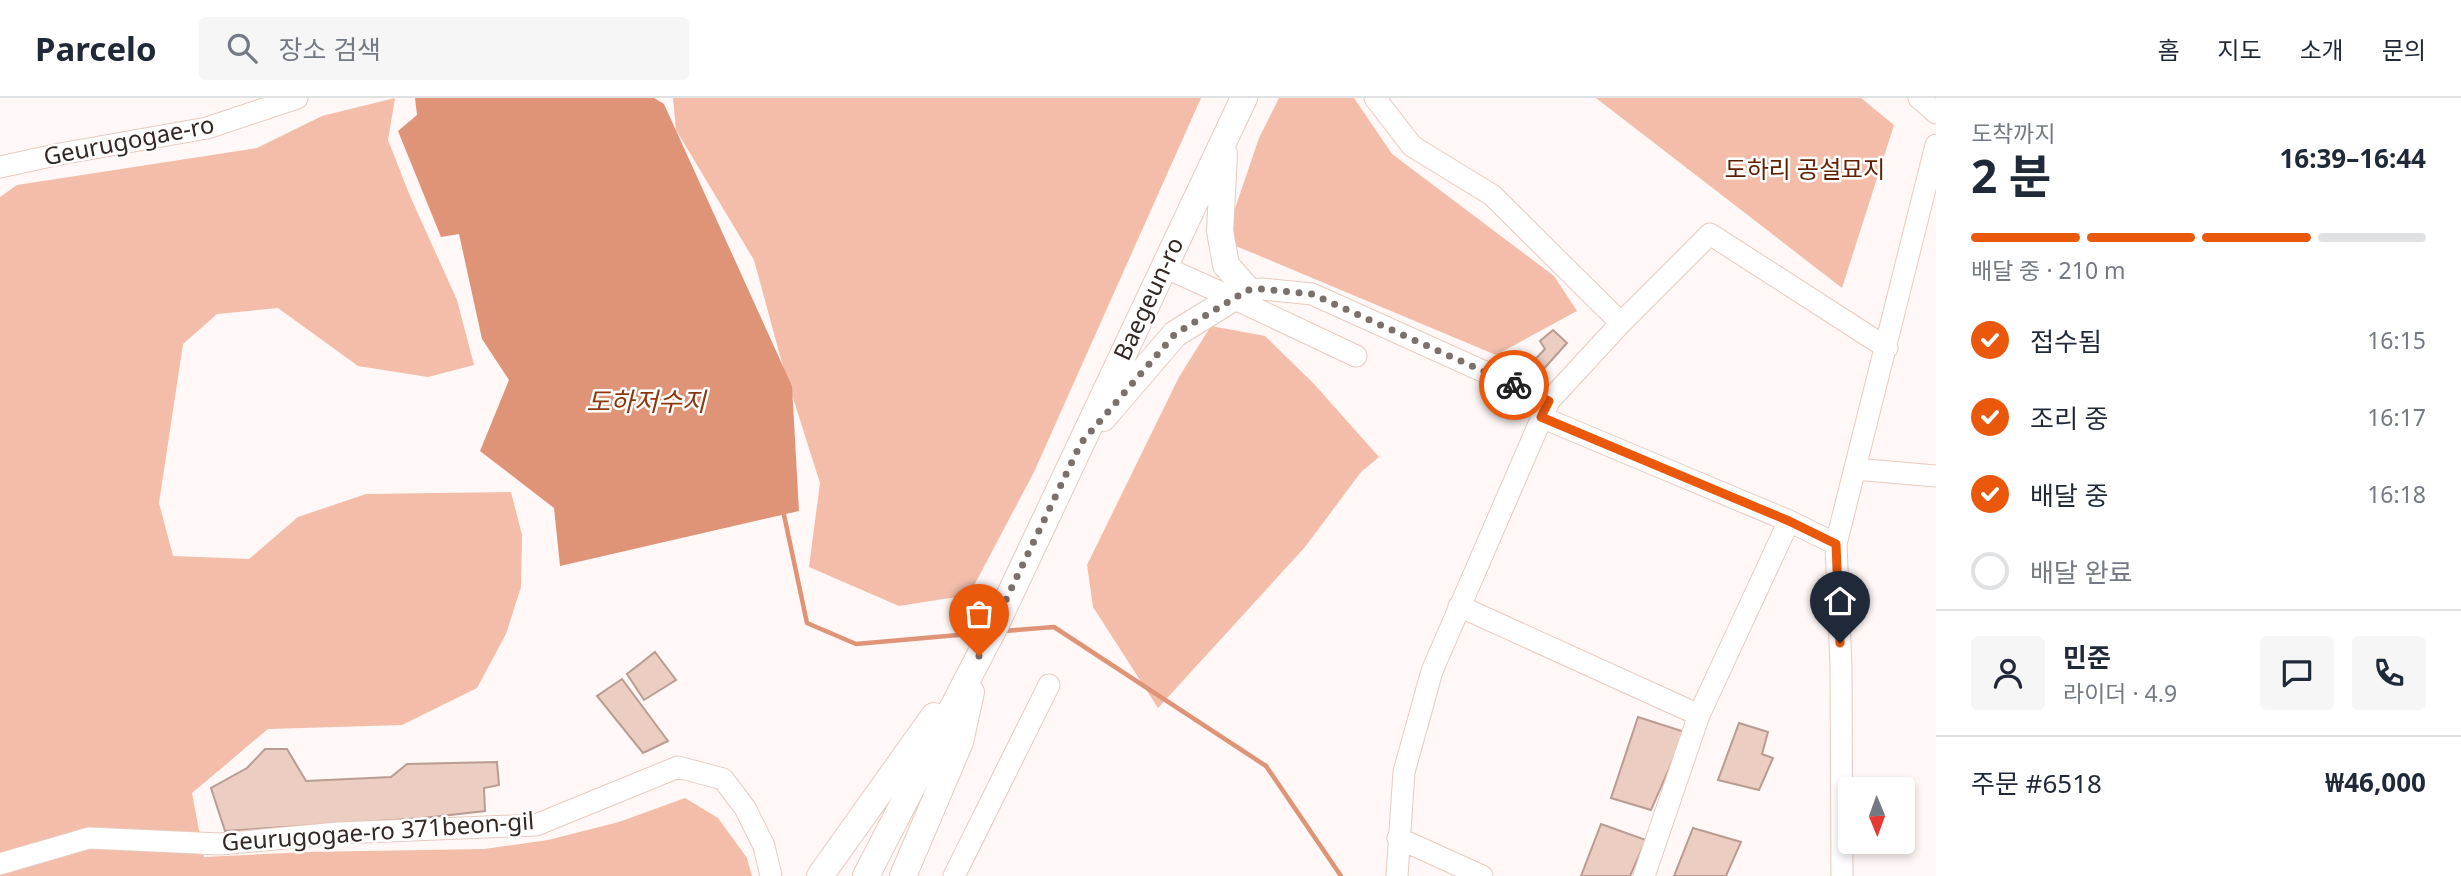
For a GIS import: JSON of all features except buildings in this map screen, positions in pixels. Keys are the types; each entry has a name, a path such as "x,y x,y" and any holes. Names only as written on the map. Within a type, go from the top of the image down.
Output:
{"main road":[{"name":"Baegeun-ro","path":"866,876 987,641 1244,98"},
{"path":"1081,443 1175,334 1240,294 1226,265 1220,231 1225,138"},
{"path":"820,876 987,641"},
{"path":"902,876 960,742 987,641"}],"street":[{"name":"Geurugogae-ro","path":"0,167 207,128 239,107 297,98"},
{"path":"1375,98 1412,146 1492,195 1621,323"},
{"path":"1919,98 1936,113"},
{"path":"1842,876 1841,667 1836,544 1934,157"},
{"path":"1397,876 1404,772 1432,671 1545,409 1621,323 1710,233 1887,348"},
{"path":"1164,267 1240,294 1356,356"},
{"path":"1240,294 1262,289 1312,294 1545,409 1836,544"},
{"path":"1854,469 1936,476"},
{"path":"1644,876 1699,715 1789,521"},
{"path":"1459,607 1699,715"},
{"path":"954,876 1049,685"},
{"name":"Geurugogae-ro 371beon-gil","path":"0,864 89,838 220,844 339,833 536,825 678,767 723,779 745,808 764,846 771,876"},
{"path":"1398,838 1482,876"}],"green space":[{"path":"395,98 388,140 457,300 474,365 428,377 358,366 278,308 217,314 183,344 159,503 173,556 249,559 298,517 366,494 511,492 522,535 521,587 506,634 477,688 402,725 268,729 192,793 204,857 484,849 548,840 619,822 685,798 718,818 747,858 752,876 0,876 0,197 17,185 257,148 322,116"},
{"path":"673,98 1201,98 1034,472 969,595 899,606 809,567 820,483 782,363 754,260 676,130"},
{"path":"1279,98 1354,98 1392,154 1554,276 1577,311 1496,355 1224,241 1259,138"},
{"name":"도하리 공설묘지","path":"1596,98 1861,98 1894,125 1842,288"},
{"path":"1211,326 1265,336 1314,384 1379,457 1361,472 1305,547 1158,708 1093,607 1087,565 1179,377"}],"water":[{"name":"도하저수지","path":"415,98 654,98 664,104 792,386 799,511 560,566 554,508 480,451 509,380 482,339 459,234 441,237 398,131 417,115"}],"waterway":[{"path":"784,515 807,623 856,644 981,633"},
{"path":"1004,631 1054,627 1266,766 1341,876"}],"way so far":[{"path":"979,656 1081,443 1175,334 1248,290 1312,294 1514,385"}],"route":[{"path":"1514,385 1549,401 1541,417 1789,521 1836,544 1840,643"}]}
